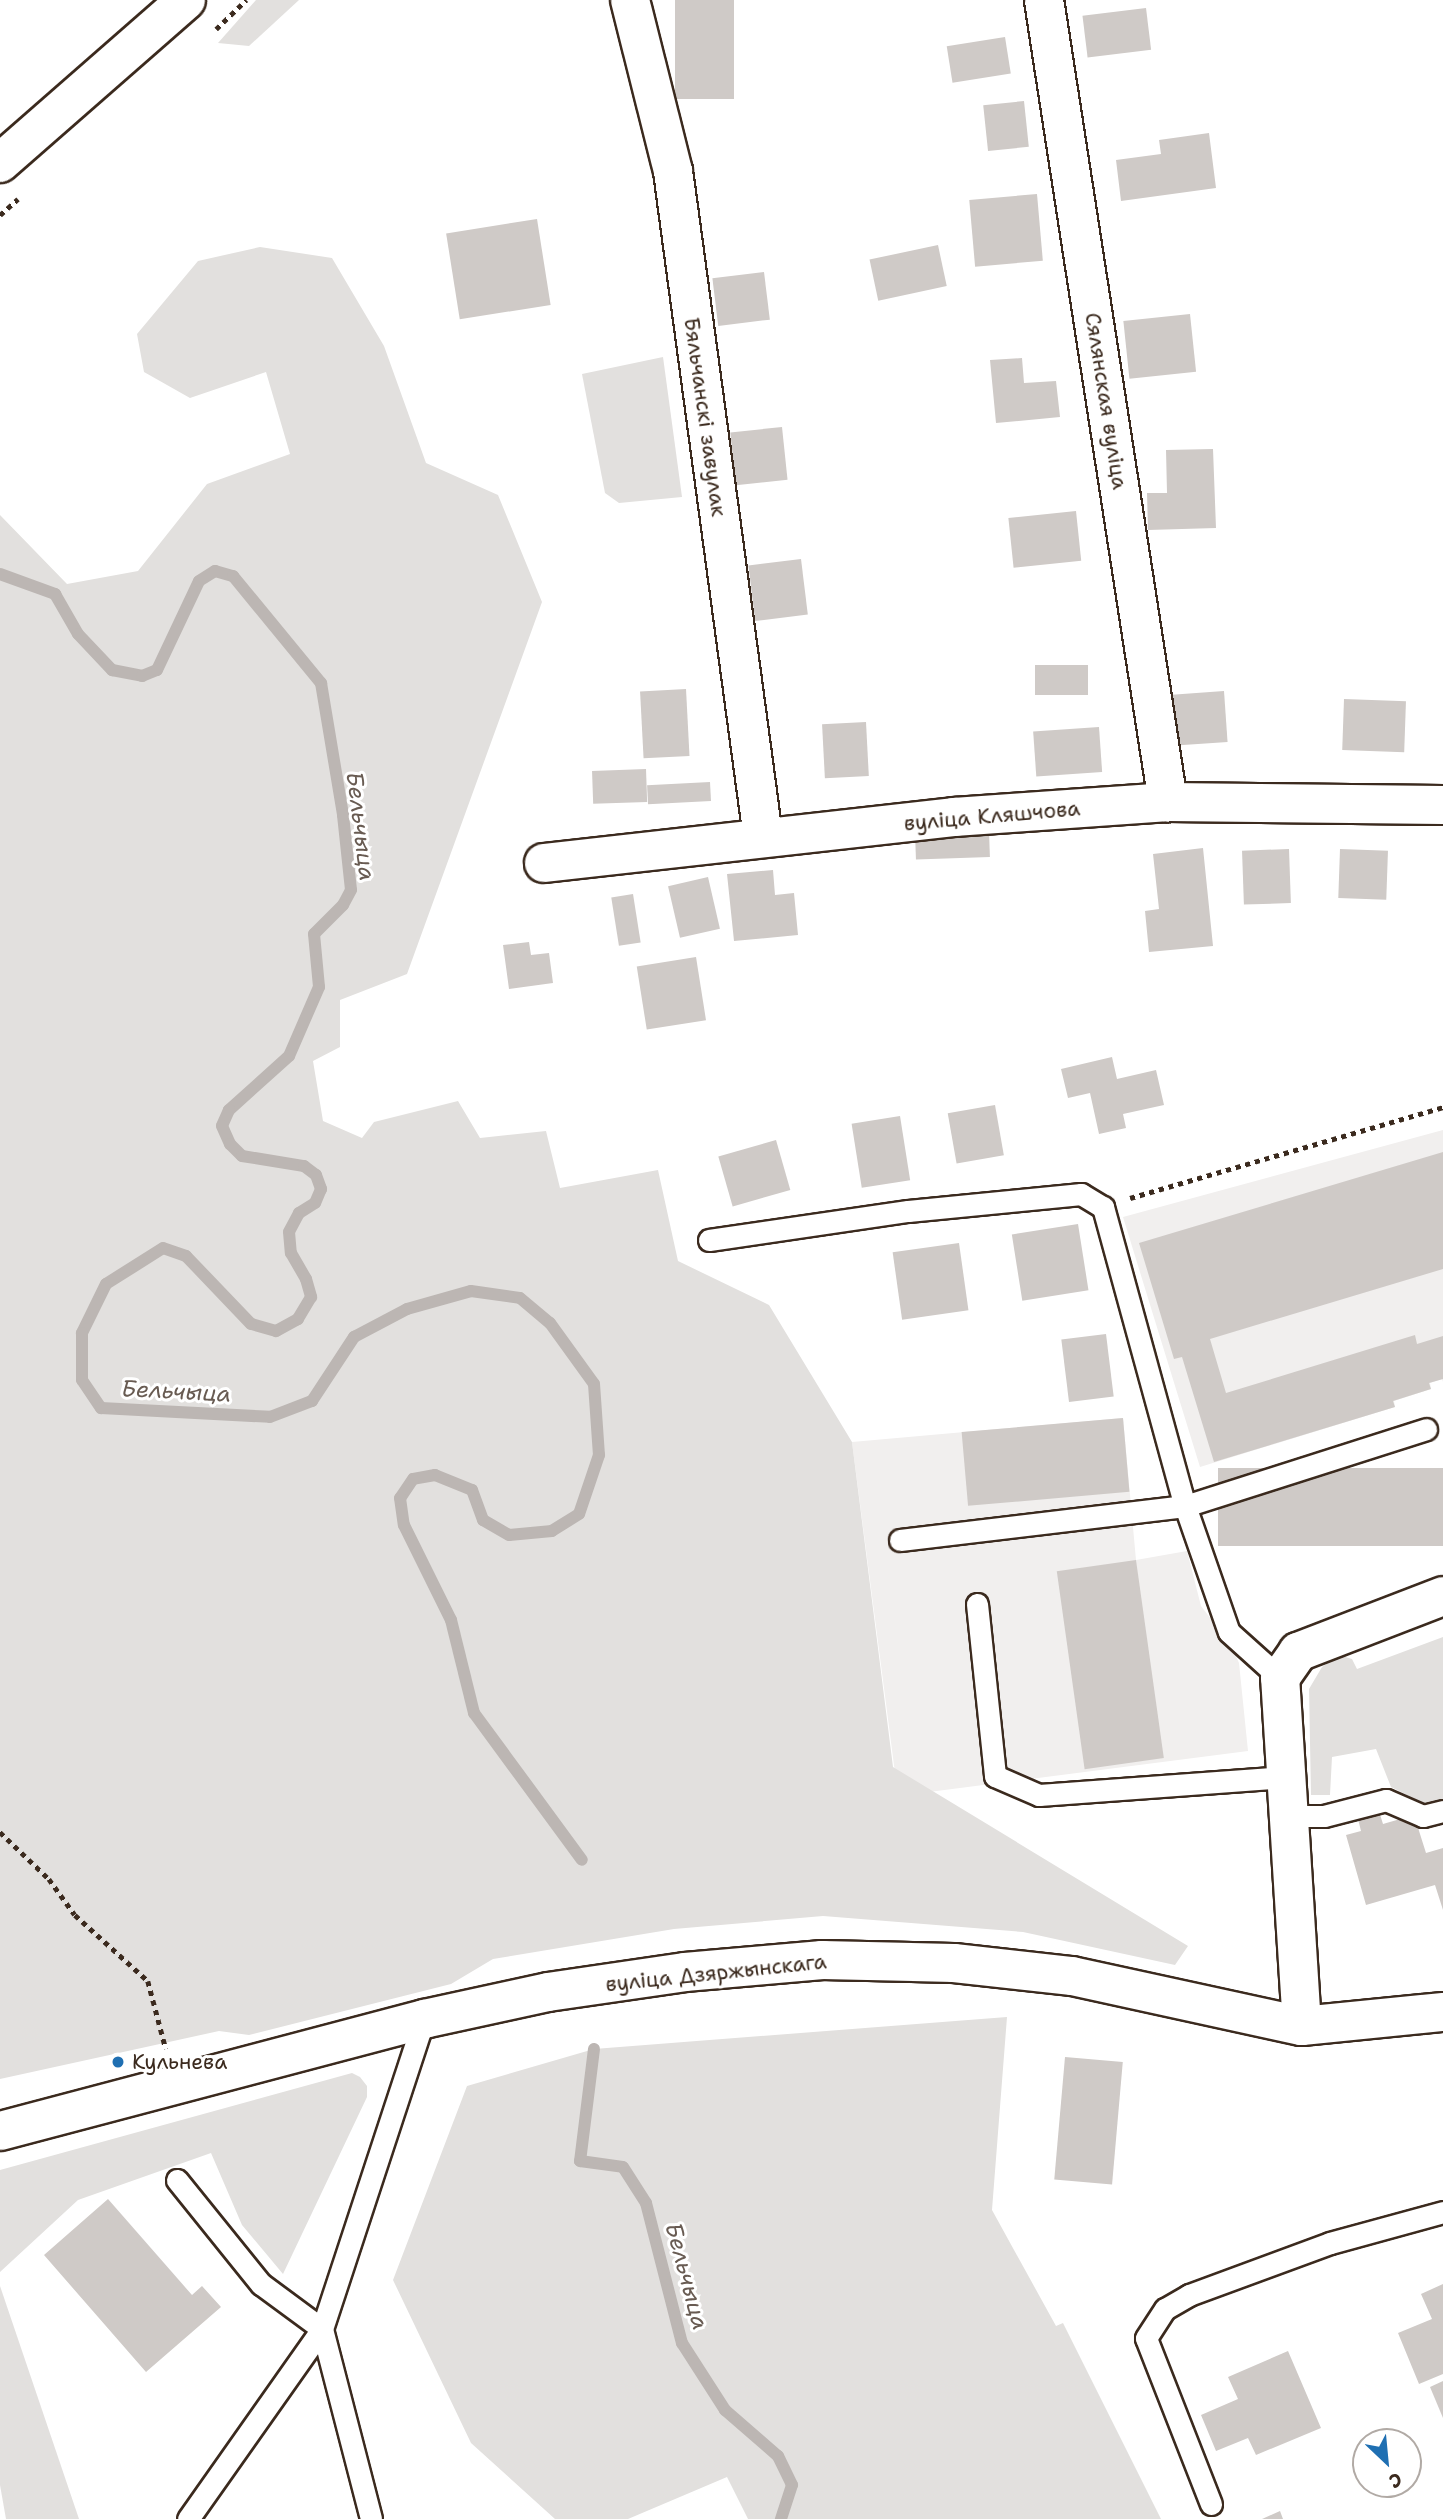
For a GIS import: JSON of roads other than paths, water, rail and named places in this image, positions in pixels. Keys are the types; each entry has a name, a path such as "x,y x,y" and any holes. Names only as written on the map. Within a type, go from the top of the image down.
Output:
{"street":[{"path":"0,163 186,0"},
{"name":"Бяльчанскі завулак","path":"630,0 673,172 763,837"},
{"name":"Сялянская вуліца","path":"1044,0 1168,802"},
{"name":"вуліца Кляшчова","path":"544,863 954,817 1168,802 1443,805"},
{"path":"1303,2026 1280,1678 1298,1652 1443,1596"},
{"name":"вуліца Дзяржынскага","path":"0,2131 424,2019 548,1992 644,1978 822,1960 954,1962 1072,1976 1303,2026 1443,2012"}],"lane":[{"path":"709,1240 908,1211 1081,1194 1103,1207 1185,1506 1228,1632 1280,1678"},
{"path":"900,1540 1185,1506 1426,1430"},
{"path":"977,1604 995,1776 1039,1795 1285,1777"},
{"path":"1288,1816 1324,1816 1386,1800 1423,1816 1443,1811"},
{"path":"188,2519 322,2329 424,2019"},
{"path":"177,2180 261,2284 322,2329 371,2519"},
{"path":"1211,2504 1146,2338 1165,2309 1189,2295 1330,2243 1443,2212"}],"waterway":[{"name":"Бельчыца","path":"0,574 55,594 78,634 112,670 142,676 157,670 199,581 215,571 233,576 321,683 343,815 351,890 343,905 314,934 319,987 289,1056 229,1110 222,1126 230,1144 242,1156 304,1166 316,1175 321,1189 315,1203 299,1213 289,1232 291,1253 306,1279 311,1297 298,1319 276,1331 251,1324 186,1256 163,1248 106,1284 82,1333 82,1380 101,1408 270,1417 312,1401 354,1337 407,1309 471,1291 520,1298 550,1323 594,1384 599,1455 579,1514 552,1531 509,1535 483,1520 472,1490 435,1475 413,1479 400,1498 404,1525 451,1620 474,1713 582,1860"},
{"name":"Бельчыца","path":"594,2049 580,2161 623,2167 646,2203 682,2343 725,2410 778,2456 792,2485 781,2519"}],"place":[{"name":"Кульнева","path":"118,2062"}]}
